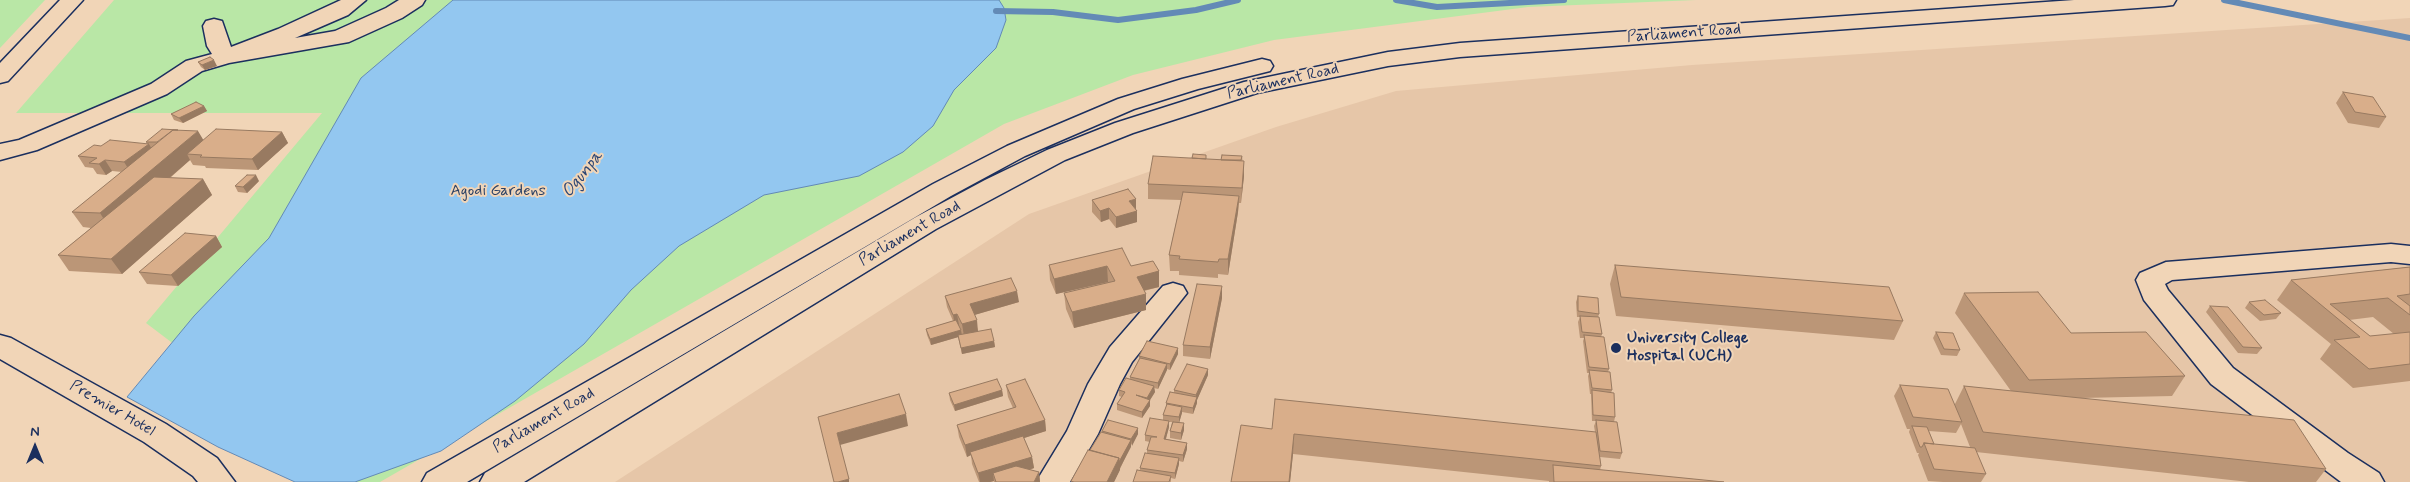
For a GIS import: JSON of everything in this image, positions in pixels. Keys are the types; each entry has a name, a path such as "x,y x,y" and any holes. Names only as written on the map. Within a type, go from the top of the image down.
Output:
{"main road":[{"path":"0,76 72,0"},
{"path":"0,152 28,145 159,89 194,66 226,57 286,34 340,10 355,0"},
{"path":"226,57 340,36 394,13 414,0"},
{"name":"Parliament Road","path":"439,482 942,190 1016,151 1126,104 1258,67 1395,41 1515,30 1955,0"},
{"name":"Parliament Road","path":"497,482 926,223 994,186 1056,155 1124,128 1252,87 1388,59 1460,50 2165,0"},
{"path":"214,26 218,46 226,57"},
{"path":"2367,482 2336,462 2222,376 2154,293 2150,280 2166,271 2391,253 2410,255"},
{"path":"1053,482 1082,434 1104,384 1121,355 1173,293"},
{"name":"Premier Hotel","path":"0,345 155,433 205,467 218,482"}],"shaded area":[{"name":"University College Hospital (UCH)","path":"2410,18 2410,482 615,482 1029,214 1276,127 1396,91 1692,65"}],"green space":[{"path":"0,0 45,0 0,48"},
{"name":"Agodi Gardens","path":"114,0 1696,0 1528,7 1274,40 1133,75 1004,124 380,482 356,482 146,323 322,113 16,113"}],"water":[{"name":"Agodi Gardens","path":"453,0 999,0 1004,8 1006,20 996,48 954,90 933,126 903,152 859,176 764,195 679,246 631,290 584,344 515,401 441,451 355,482 295,482 218,447 127,397 194,316 269,238 361,78"}],"building":[{"path":"210,57 214,60 202,65 198,62"},
{"path":"2343,92 2373,97 2386,117 2355,112"},
{"path":"196,102 204,106 179,118 171,114"},
{"path":"162,129 178,130 173,130 157,142 146,142"},
{"path":"216,129 282,132 252,159 200,157 202,155 187,154"},
{"path":"173,130 198,131 100,213 72,212"},
{"path":"110,140 149,144 124,162 105,160 99,164 89,163 97,158 78,156 94,145 101,146"},
{"path":"1193,154 1206,155 1206,159 1192,158"},
{"path":"1222,155 1242,156 1241,160 1221,160"},
{"path":"1153,156 1244,161 1242,188 1148,184"},
{"path":"247,175 256,175 243,187 235,186"},
{"path":"154,177 203,179 111,259 58,255"},
{"path":"1128,189 1136,199 1129,201 1137,211 1116,217 1109,208 1100,211 1092,200"},
{"path":"1183,192 1239,196 1228,259 1219,259 1218,262 1179,259 1180,256 1169,255"},
{"path":"185,233 216,236 171,275 139,272"},
{"path":"1122,248 1131,266 1153,261 1159,271 1137,277 1146,294 1072,312 1064,293 1115,281 1107,266 1054,279 1049,265"},
{"path":"1615,265 1889,287 1903,321 1621,297"},
{"path":"2410,267 2410,294 2397,296 2410,306 2410,315 2388,298 2330,304 2370,336 2410,332 2410,364 2369,369 2334,340 2360,337 2291,280"},
{"path":"1011,278 1017,291 970,304 977,320 962,324 957,314 953,315 945,296"},
{"path":"1197,284 1222,286 1210,347 1183,345"},
{"path":"2038,292 2071,333 2146,332 2185,376 2029,380 1964,293"},
{"path":"1578,296 1598,298 1599,314 1578,311"},
{"path":"2265,300 2281,313 2264,315 2249,302"},
{"path":"2210,306 2228,307 2262,348 2243,347"},
{"path":"1580,316 1599,317 1602,334 1582,332"},
{"path":"956,320 961,330 930,339 926,329"},
{"path":"991,329 994,341 961,348 958,335"},
{"path":"1936,332 1953,333 1960,350 1944,349"},
{"path":"1584,335 1604,337 1609,369 1589,367"},
{"path":"1147,341 1178,348 1170,364 1139,356"},
{"path":"1140,358 1167,364 1158,383 1130,377"},
{"path":"1187,364 1208,369 1196,395 1174,390"},
{"path":"1589,370 1610,372 1612,390 1592,388"},
{"path":"1126,378 1154,386 1147,398 1136,395 1150,400 1142,412 1117,404 1125,392 1119,390"},
{"path":"997,379 1002,390 954,405 949,393"},
{"path":"1025,379 1045,420 965,445 957,425 1016,407 1006,385"},
{"path":"1900,385 1948,389 1962,422 1913,417"},
{"path":"1964,386 2294,420 2326,469 1983,432"},
{"path":"1592,390 1614,393 1615,417 1593,415"},
{"path":"1170,392 1197,397 1193,408 1166,403"},
{"path":"899,394 906,414 837,433 849,479 834,482 818,417"},
{"path":"1275,399 1596,432 1601,466 1294,434 1289,482 1231,482 1241,425 1272,429"},
{"path":"1167,404 1182,407 1179,417 1163,415"},
{"path":"1150,418 1169,421 1164,439 1187,443 1183,455 1147,450 1151,437 1157,437 1145,435"},
{"path":"1108,420 1138,428 1131,439 1102,431"},
{"path":"1596,420 1617,422 1622,453 1600,451"},
{"path":"1173,422 1184,423 1181,433 1170,431"},
{"path":"1912,426 1927,427 1934,444 1924,443 1920,447"},
{"path":"1101,432 1131,440 1119,462 1119,458 1090,450"},
{"path":"1023,436 1032,457 978,473 970,452"},
{"path":"1924,443 1975,448 1986,474 1934,469"},
{"path":"1088,450 1119,458 1107,482 1071,481"},
{"path":"1145,453 1179,458 1175,473 1140,468"},
{"path":"1553,465 1724,482 1554,482"},
{"path":"1016,466 1039,472 1034,482 996,482 993,473"},
{"path":"1137,470 1171,476 1169,482 1133,482"}],"waterway":[{"path":"996,11 1053,12 1118,20 1196,10 1238,0"},
{"path":"1396,0 1437,7 1564,0"},
{"path":"2224,0 2410,38"}],"place":[{"name":"University College Hospital (UCH)","path":"1616,348"}],"water label":[{"name":"Ogunpa","path":"583,175"}]}
